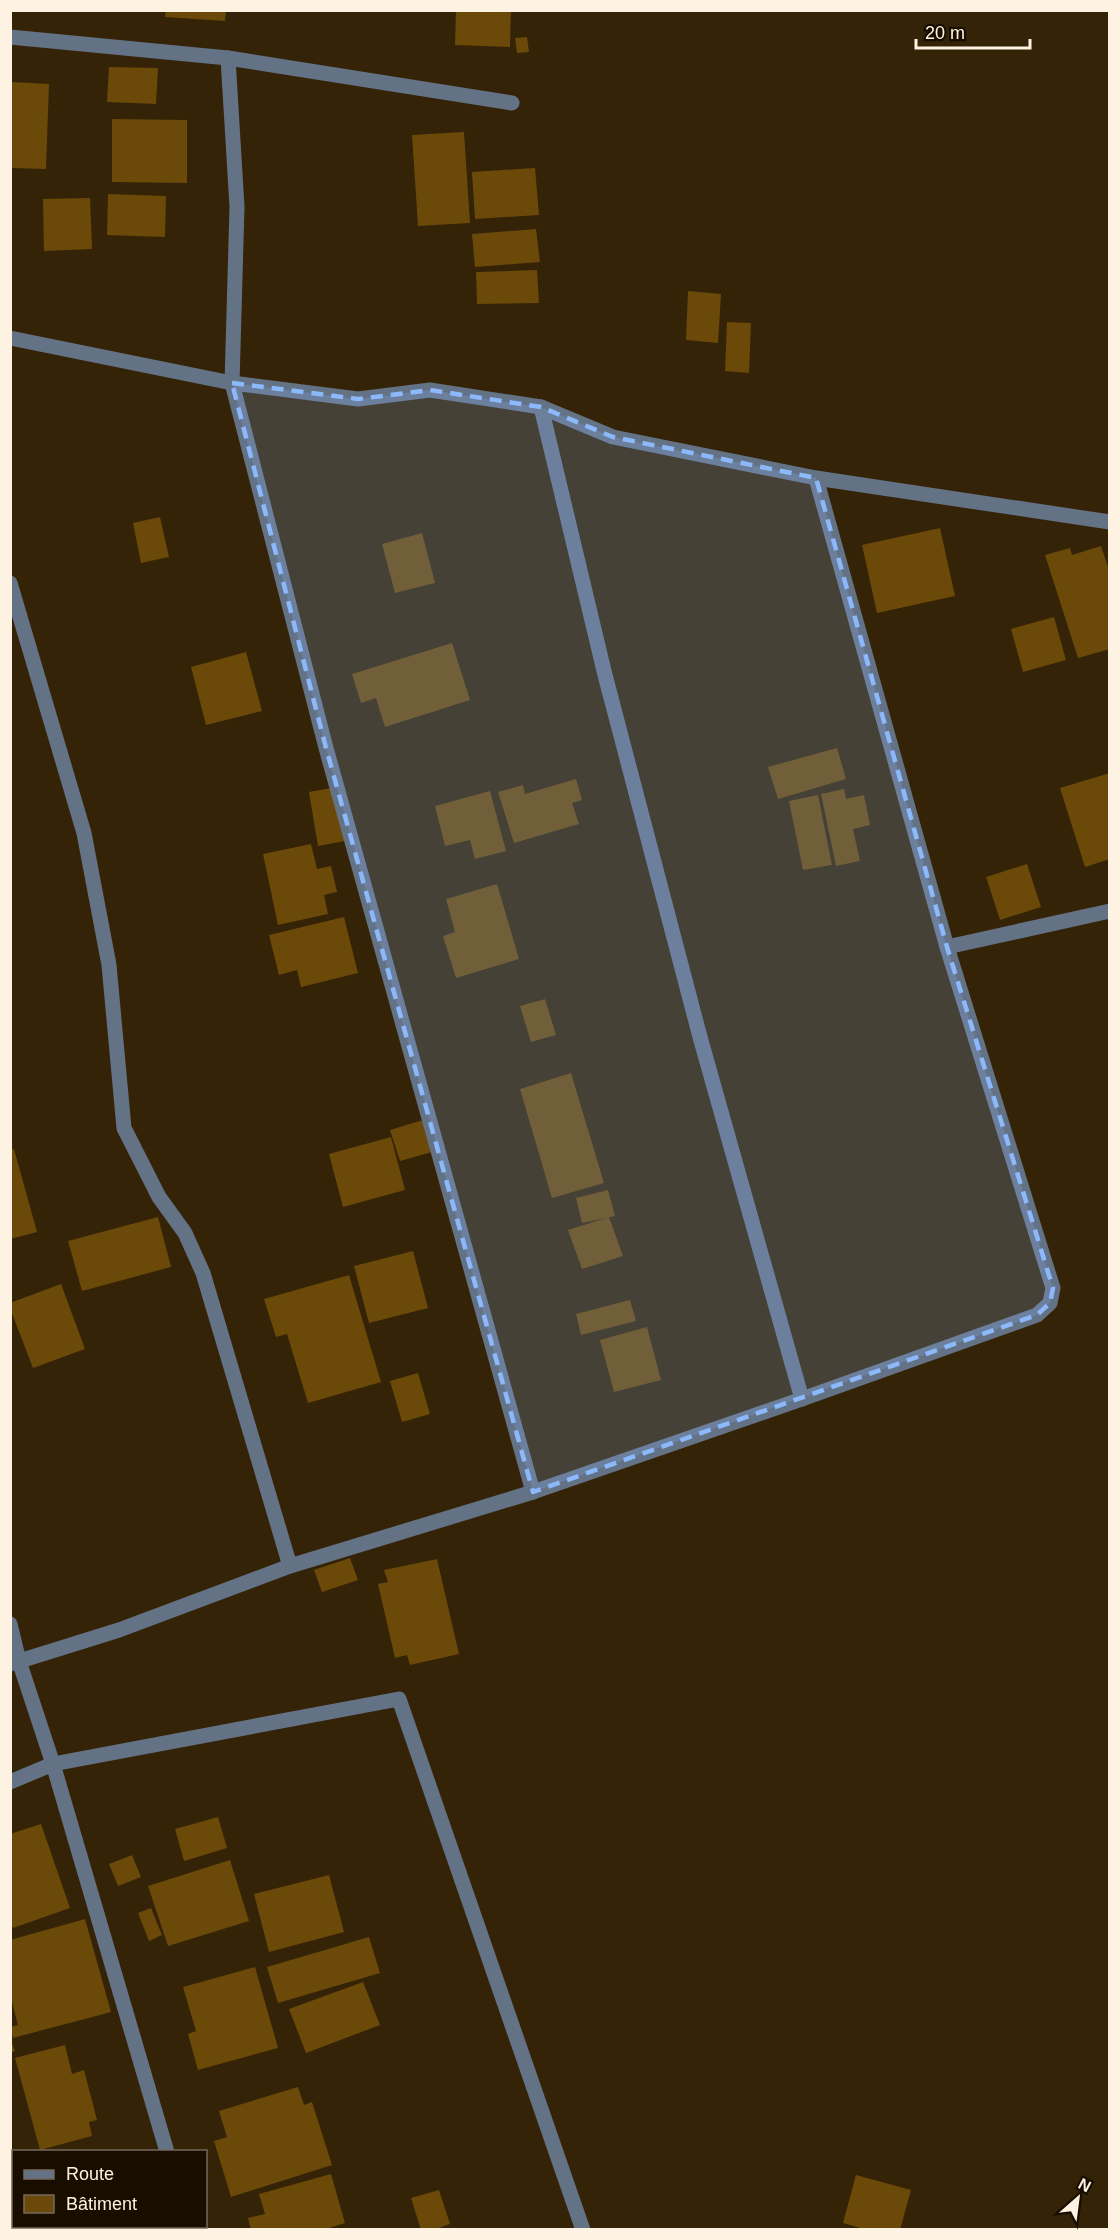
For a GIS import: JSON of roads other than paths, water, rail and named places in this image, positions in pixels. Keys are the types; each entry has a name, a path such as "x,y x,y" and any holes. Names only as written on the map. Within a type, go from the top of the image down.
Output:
{"street":[{"path":"10,37 228,58 512,103"},
{"path":"228,58 237,207 232,383 326,748 532,1492"},
{"path":"10,338 232,383 357,399 430,390 541,407 613,437 816,477 1110,522"},
{"path":"541,407 605,675 694,1014 802,1399"},
{"path":"15,1663 119,1630 290,1566 532,1492 802,1399 1037,1315 1050,1303 1053,1288 947,946 816,477"},
{"path":"10,583 84,833 109,965 124,1128 159,1197 185,1233 203,1274 290,1566"},
{"path":"947,946 1110,911"},
{"path":"10,1624 15,1663 53,1764 167,2150"},
{"path":"10,1782 53,1764 399,1699 583,2229"}]}
